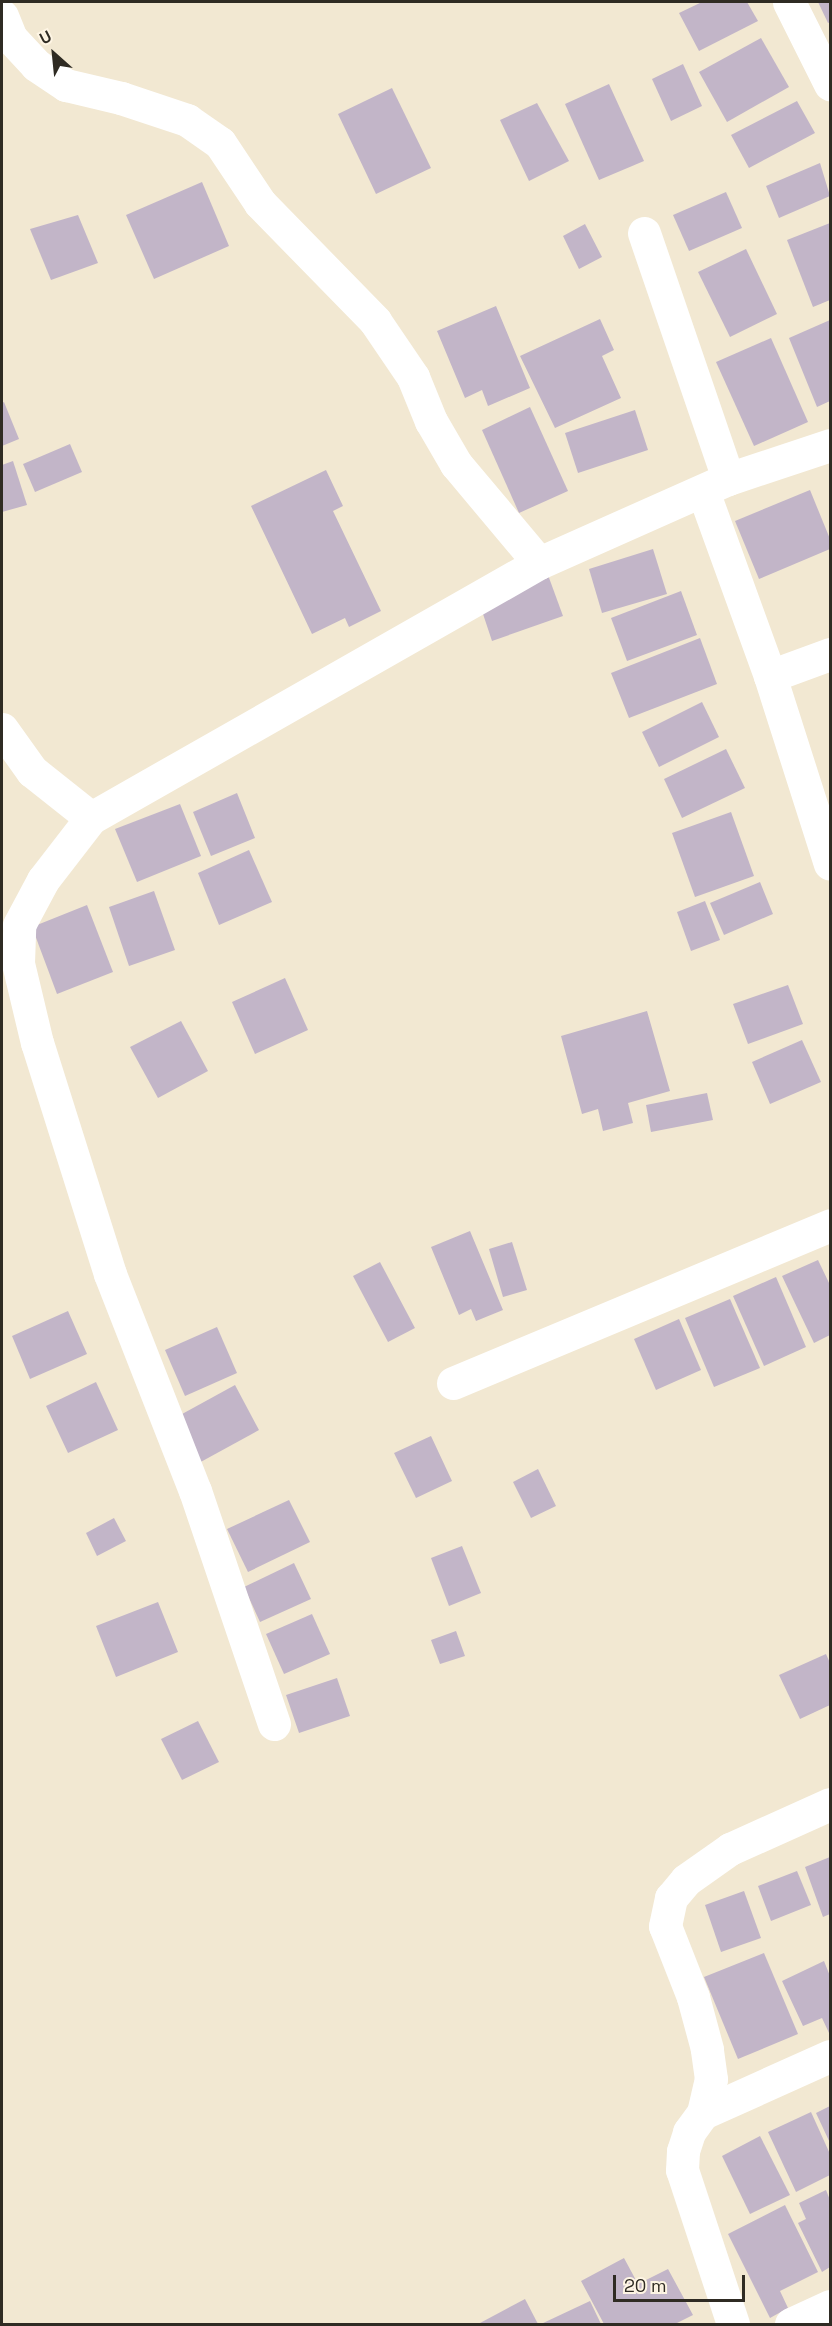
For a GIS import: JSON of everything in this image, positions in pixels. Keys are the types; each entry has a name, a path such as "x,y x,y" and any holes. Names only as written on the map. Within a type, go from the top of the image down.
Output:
{"street":[{"path":"789,2 831,84"},
{"path":"2,16 11,38 36,65 66,85 121,98 187,120 220,143 260,203 375,321 413,377 430,421 456,464 539,563"},
{"path":"644,233 770,676 831,864"},
{"path":"274,1724 195,1491 110,1274 37,1043 18,963 19,925 43,880 92,818 539,563 716,485 831,445"},
{"path":"770,676 831,654"},
{"path":"2,734 32,771 92,818"},
{"path":"453,1383 831,1225"},
{"path":"732,2325 682,2170 689,2132 703,2113 711,2079 707,2049 665,1926 671,1898 686,1880 730,1849 831,1804"},
{"path":"703,2113 831,2056"},
{"path":"790,2325 831,2306"}],"building":[{"path":"702,2 747,2 758,21 699,51 679,13"},
{"path":"818,2 830,2 830,22 828,23"},
{"path":"761,38 789,87 727,122 699,72"},
{"path":"683,64 702,106 671,121 652,79"},
{"path":"609,84 644,161 599,180 565,104"},
{"path":"392,88 431,168 376,194 338,114"},
{"path":"797,101 815,133 749,168 731,135"},
{"path":"537,103 569,161 529,181 500,120"},
{"path":"820,163 830,196 779,218 766,186"},
{"path":"202,182 229,246 154,279 126,215"},
{"path":"726,192 742,228 689,251 673,215"},
{"path":"78,215 98,263 51,280 30,229"},
{"path":"830,223 830,300 813,307 787,240"},
{"path":"585,224 602,257 579,269 563,236"},
{"path":"746,249 777,314 730,337 698,272"},
{"path":"496,306 530,388 488,406 482,390 465,398 437,331"},
{"path":"600,319 614,350 602,356 621,398 555,428 520,356"},
{"path":"830,320 830,401 817,407 789,338"},
{"path":"771,338 808,422 754,446 716,362"},
{"path":"4,402 19,439 2,446 2,403"},
{"path":"530,407 568,491 519,513 482,430"},
{"path":"635,410 648,450 578,473 565,433"},
{"path":"70,444 82,472 35,492 23,464"},
{"path":"13,461 27,505 2,512 2,465"},
{"path":"326,470 343,506 333,511 381,611 349,627 345,618 312,634 251,506"},
{"path":"810,490 830,539 830,549 759,579 735,521"},
{"path":"653,549 667,594 602,613 589,569"},
{"path":"548,575 563,616 492,641 478,599"},
{"path":"681,591 697,635 627,661 611,618"},
{"path":"700,638 717,684 629,718 611,673"},
{"path":"702,702 719,737 659,767 642,732"},
{"path":"726,749 745,788 682,818 664,779"},
{"path":"237,793 255,838 211,856 193,812"},
{"path":"180,804 201,856 137,882 115,829"},
{"path":"731,812 754,876 695,897 672,833"},
{"path":"249,850 272,902 219,925 198,873"},
{"path":"760,882 773,914 724,935 710,903"},
{"path":"154,891 175,950 129,966 109,907"},
{"path":"705,901 720,940 691,951 677,912"},
{"path":"87,905 113,972 57,994 32,927"},
{"path":"285,978 308,1030 255,1054 232,1002"},
{"path":"788,985 803,1024 748,1044 733,1004"},
{"path":"647,1011 670,1091 628,1103 633,1123 603,1131 598,1109 582,1114 561,1036"},
{"path":"181,1021 208,1071 158,1098 130,1047"},
{"path":"802,1040 821,1082 770,1104 752,1062"},
{"path":"707,1093 713,1120 651,1132 646,1105"},
{"path":"470,1231 503,1310 476,1321 471,1309 459,1315 431,1247"},
{"path":"512,1242 527,1290 503,1297 489,1249"},
{"path":"818,1260 830,1285 830,1335 814,1343 782,1276"},
{"path":"380,1262 415,1328 388,1342 353,1276"},
{"path":"776,1277 806,1347 764,1366 733,1296"},
{"path":"730,1299 760,1368 714,1387 685,1318"},
{"path":"68,1311 87,1354 30,1379 12,1336"},
{"path":"679,1319 701,1370 656,1390 634,1339"},
{"path":"217,1327 237,1373 185,1396 165,1350"},
{"path":"96,1382 118,1430 68,1453 46,1406"},
{"path":"235,1385 259,1430 197,1464 173,1419"},
{"path":"431,1436 452,1481 416,1498 394,1453"},
{"path":"538,1469 556,1506 531,1518 513,1482"},
{"path":"289,1500 310,1542 248,1572 227,1529"},
{"path":"114,1518 126,1541 97,1556 86,1533"},
{"path":"462,1546 481,1593 449,1606 431,1558"},
{"path":"294,1563 311,1599 260,1622 244,1587"},
{"path":"158,1602 178,1652 116,1677 96,1626"},
{"path":"312,1614 330,1654 284,1674 266,1634"},
{"path":"456,1631 465,1656 440,1664 431,1640"},
{"path":"826,1654 830,1663 830,1705 800,1719 779,1675"},
{"path":"337,1678 350,1716 299,1733 286,1695"},
{"path":"198,1721 219,1762 182,1780 161,1739"},
{"path":"830,1857 830,1914 823,1917 805,1867"},
{"path":"797,1871 811,1905 771,1921 758,1886"},
{"path":"744,1891 761,1938 721,1952 705,1905"},
{"path":"764,1953 798,2034 738,2059 704,1977"},
{"path":"824,1961 830,1976 829,2033 822,2018 803,2026 782,1981"},
{"path":"830,2106 830,2143 816,2113"},
{"path":"811,2112 830,2154 830,2175 796,2192 768,2132"},
{"path":"760,2136 790,2195 750,2214 722,2156"},
{"path":"826,2190 830,2200 830,2267 822,2272 798,2223 806,2219 799,2203"},
{"path":"785,2205 818,2272 780,2291 788,2308 770,2318 728,2234"},
{"path":"624,2258 638,2284 668,2269 693,2315 675,2324 604,2324 581,2281"},
{"path":"525,2299 538,2324 480,2323"},
{"path":"590,2301 601,2324 541,2324"}]}
